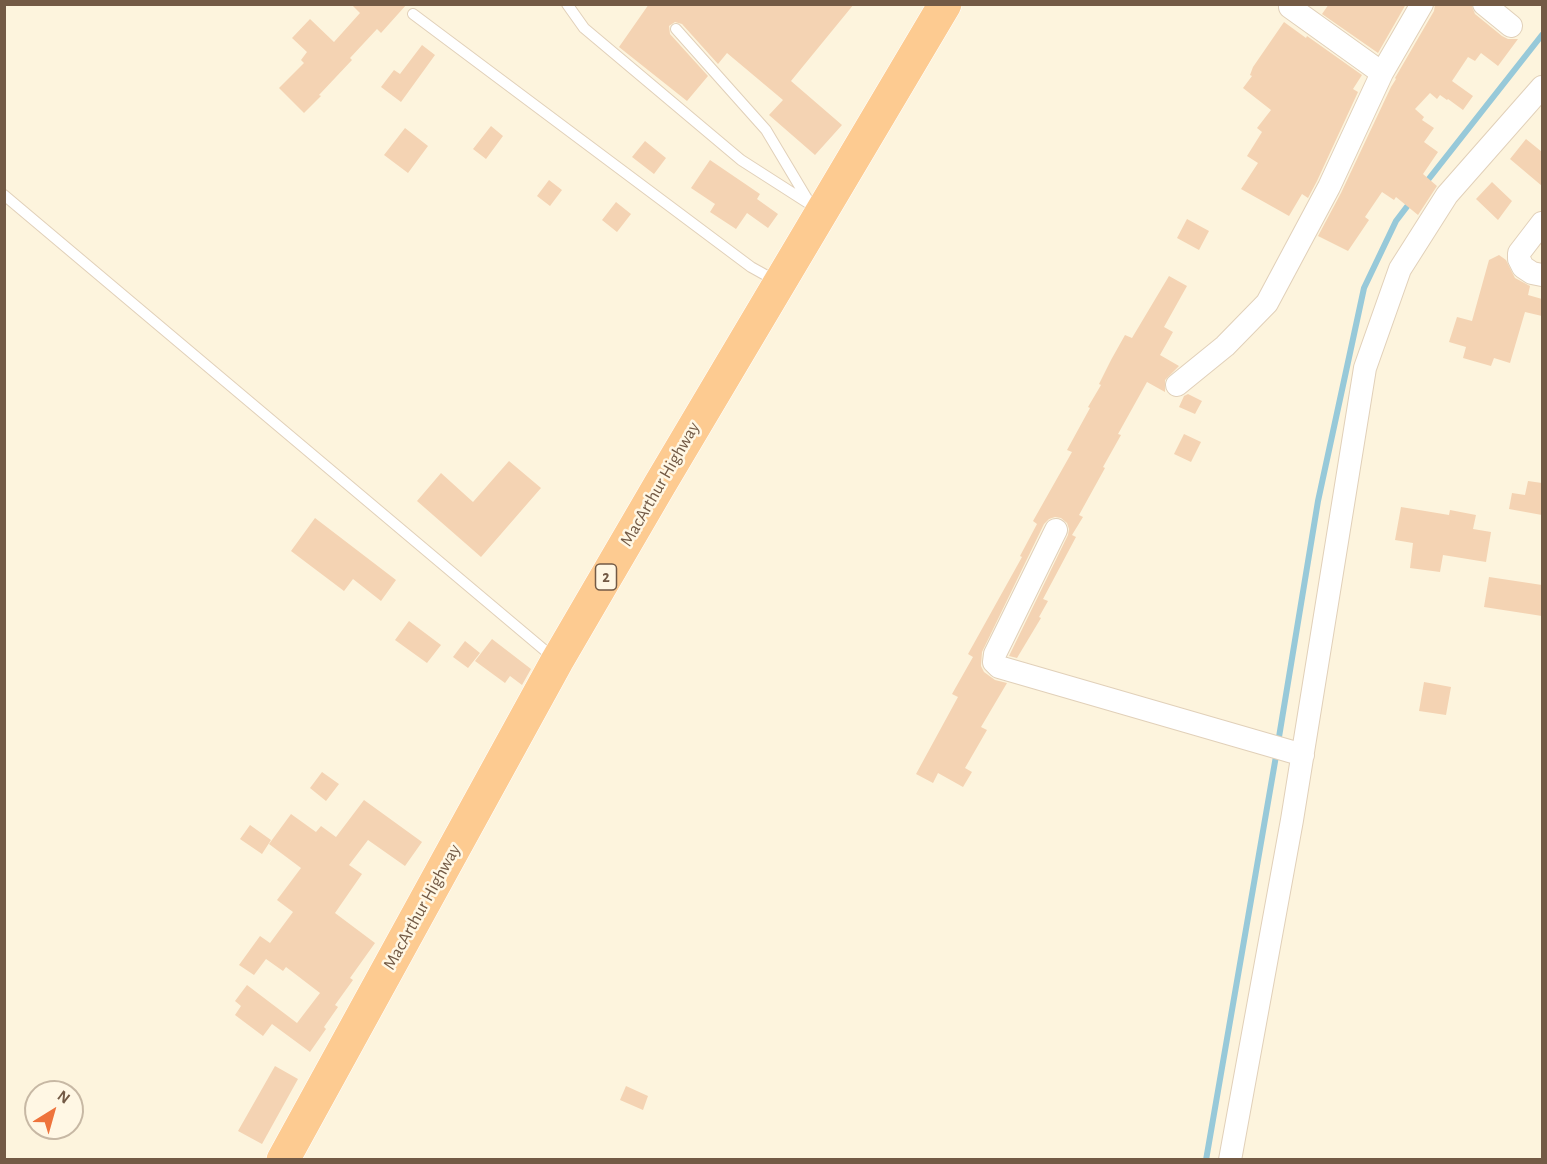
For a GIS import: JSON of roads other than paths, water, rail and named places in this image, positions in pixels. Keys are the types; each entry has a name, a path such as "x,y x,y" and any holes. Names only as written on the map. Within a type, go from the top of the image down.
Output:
{"highway":[{"name":"MacArthur Highway","path":"283,1160 557,661 780,283 817,208 945,4"}],"street":[{"path":"1177,385 1225,346 1267,303 1329,187 1382,73 1422,4"},
{"path":"1484,4 1511,26"},
{"path":"1290,7 1382,73"},
{"path":"1230,1160 1303,755 1365,368 1400,269 1447,195 1542,87"},
{"path":"1542,223 1519,253 1523,267 1532,273 1542,275"},
{"path":"1056,530 995,654 994,662 999,667 1303,755"}],"lane":[{"path":"567,4 584,28 741,160 817,208"},
{"path":"413,14 751,267 780,283"},
{"path":"676,29 766,130 817,208"},
{"path":"4,195 557,661"}],"waterway":[{"path":"1424,185 1542,35"},
{"path":"1279,737 1318,501 1364,288 1396,221 1412,200"},
{"path":"1206,1160 1276,756"}]}
